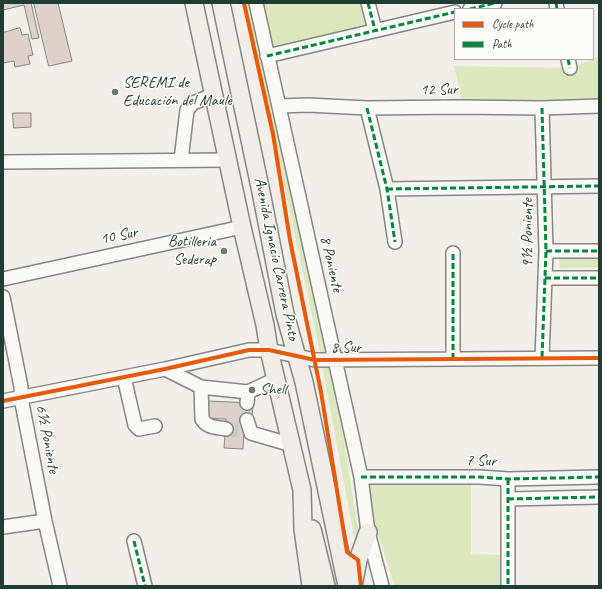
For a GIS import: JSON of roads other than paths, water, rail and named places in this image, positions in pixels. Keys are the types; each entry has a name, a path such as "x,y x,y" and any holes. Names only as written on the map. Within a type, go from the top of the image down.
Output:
{"main road":[{"name":"Avenida Ignacio Carrera Pinto","path":"194,3 227,160 265,325 269,350 302,490 303,529 311,586"},
{"name":"Avenida Ignacio Carrera Pinto","path":"221,3 261,192 284,314 298,356 304,382 346,586"},
{"path":"302,490 326,586"},
{"path":"353,586 358,560 368,532"}],"street":[{"name":"8 Poniente","path":"256,3 336,360 361,477 368,532 382,586"},
{"path":"368,3 374,30"},
{"path":"474,8 494,3"},
{"path":"267,56 454,12"},
{"path":"181,160 186,110 193,103 214,95"},
{"name":"12 Sur","path":"279,106 308,105 367,108 458,106 542,108 599,106"},
{"path":"367,108 387,189 395,242"},
{"name":"9½ Poniente","path":"542,108 546,251 542,358"},
{"path":"3,162 227,160"},
{"path":"387,189 599,186"},
{"name":"10 Sur","path":"3,279 242,227"},
{"path":"546,251 599,251"},
{"path":"453,253 453,359"},
{"path":"545,278 599,278"},
{"name":"6½ Poniente","path":"3,297 45,521 60,586"},
{"name":"8 Sur","path":"3,401 165,369 244,351 269,350 310,360 599,358"},
{"path":"165,369 201,387 248,397 276,379"},
{"path":"124,377 135,425 139,429 155,426"},
{"path":"201,387 202,419 204,423 210,426 226,429"},
{"path":"248,428 292,446"},
{"name":"7 Sur","path":"361,477 479,477 508,479 599,477"},
{"path":"508,479 508,586"},
{"path":"508,500 599,497"},
{"path":"3,527 45,521"},
{"path":"134,541 145,586"}],"tunnel":[{"path":"226,429 244,432"}],"place":[{"name":"SEREMI de Educación del Maule","path":"115,92"},
{"name":"Botilleria Sederap","path":"224,251"},
{"name":"Shell","path":"252,390"}]}
